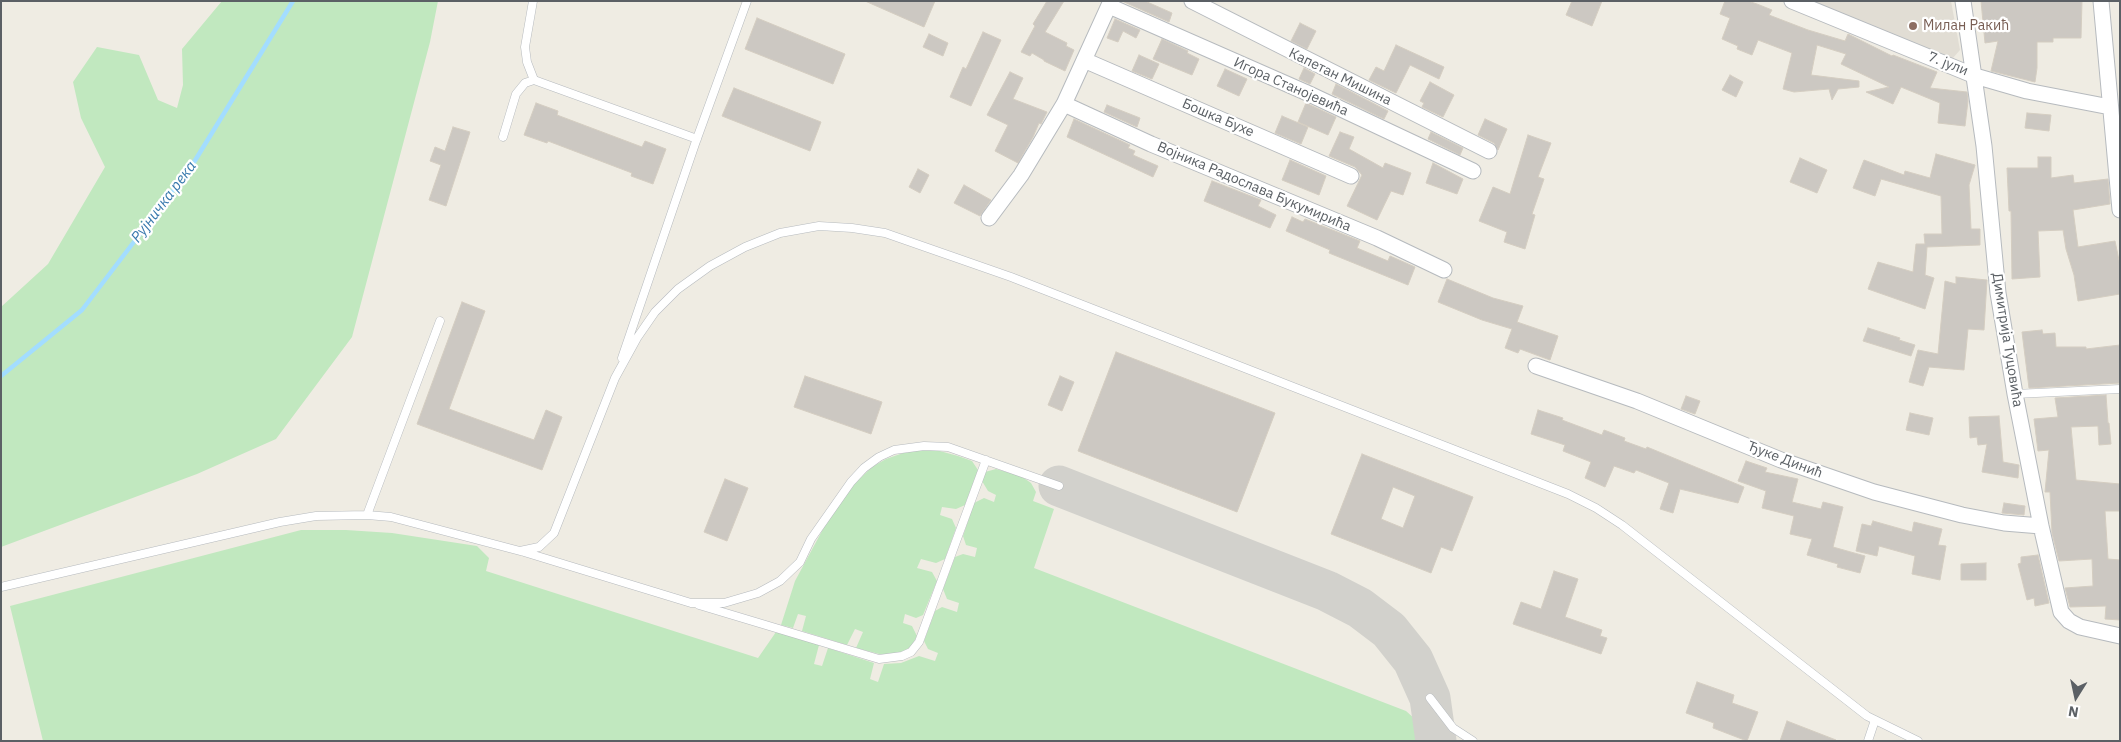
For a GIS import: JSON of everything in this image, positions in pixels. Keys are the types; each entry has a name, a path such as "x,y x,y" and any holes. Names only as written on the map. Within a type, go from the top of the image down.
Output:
{"street":[{"name":"Капетан Мишина","path":"1192,1 1489,150"},
{"name":"7. јули","path":"1792,1 1975,76 2027,91 2110,107"},
{"name":"Димитрија Туцовића","path":"1963,1 1975,76 1998,293 2015,394 2041,526 2061,612 2069,621 2080,627 2120,636"},
{"path":"2102,1 2120,210"},
{"path":"989,218 1021,175 1064,104 1110,3"},
{"name":"Игора Станојевића","path":"1110,3 1473,171"},
{"name":"Бошка Бухе","path":"1084,60 1352,176"},
{"name":"Војника Радослава Букумирића","path":"1064,104 1151,144 1377,238 1444,270"},
{"name":"Ђуке Динић","path":"1536,366 1638,402 1780,460 1874,492 2004,523 2041,526"}],"lane":[{"path":"533,1 525,47 526,62 534,80"},
{"path":"520,551 539,547 554,534 615,378 697,139 747,1"},
{"path":"503,137 516,94 526,83 534,80 697,139"},
{"path":"615,378 637,338 655,312 678,289 710,266 746,247 780,233 819,226 885,233 1010,278 1568,494 1596,508 1622,525 1846,702 1875,720 1918,741"},
{"path":"367,515 440,321"},
{"path":"2015,394 2120,388"},
{"path":"691,603 724,602 758,593 780,581 800,562 811,539 851,482 864,468 879,457 894,450 910,447 948,447 1059,486"},
{"path":"1,587 280,522 316,516 367,515 391,517 520,551 879,659 902,656 911,652 919,642 986,460"},
{"path":"1430,698 1443,718 1453,728 1473,741"},
{"path":"1868,741 1875,720"}],"shaded area":[{"name":"Милан Ракић","path":"1809,1 1951,1 1960,50 1953,58"}],"green space":[{"path":"222,1 438,1 430,42 352,337 276,439 197,474 1,547 1,307 48,264 105,167 81,118 73,82 97,47 139,55 158,100 177,108 183,85 182,49"},
{"path":"919,450 936,450 958,456 972,461 978,470 965,505 956,509 942,507 940,515 952,519 956,528 945,559 936,563 921,559 917,568 932,572 937,581 923,615 916,618 905,614 903,623 912,626 917,636 911,647 898,654 887,656 856,648 863,632 855,629 847,645 802,631 806,616 798,614 793,628 781,625 795,581 829,518 851,487 872,467 886,459"},
{"path":"996,469 1021,476 1031,483 1036,492 1033,501 1054,509 1034,568 1406,711 1416,720 1421,741 43,741 10,606 301,530 392,533 477,546 489,558 486,571 758,658 776,632 819,645 814,664 822,666 828,648 874,663 870,679 878,682 884,664 901,663 919,656 935,661 938,653 928,649 924,641 935,611 942,607 957,612 959,603 947,599 943,589 955,557 963,554 975,557 977,548 966,545 963,536 974,503 984,498 994,502 996,495 988,491 982,481 985,472"}],"building":[{"path":"865,1 935,1 924,27"},
{"path":"1047,1 1064,1 1045,32 1067,43 1066,46 1074,50 1065,71 1032,53 1030,56 1021,52 1035,26 1033,24"},
{"path":"1122,1 1145,1 1172,13 1169,22"},
{"path":"1572,1 1602,1 1592,26 1566,15"},
{"path":"1725,1 1748,1 1772,10 1769,15 1808,30 1845,41 1848,34 1892,56 1937,72 1930,88 1967,92 1968,101 1965,126 1938,123 1940,103 1901,87 1893,104 1866,92 1889,87 1841,64 1846,54 1817,45 1811,75 1859,81 1859,87 1838,89 1832,100 1829,89 1794,92 1783,89 1792,53 1758,40 1752,55 1737,49 1738,46 1722,39 1730,18 1720,14"},
{"path":"1981,1 2082,1 2081,38 2053,38 2053,42 2037,42 2035,82 1991,71 1998,41 1985,43"},
{"path":"757,18 845,54 833,84 745,49"},
{"path":"1115,19 1140,30 1136,38 1123,31 1118,42 1107,38"},
{"path":"1300,23 1316,31 1307,49 1291,41"},
{"path":"983,32 1001,40 971,106 950,97 963,67 966,69"},
{"path":"929,34 948,43 943,56 923,47"},
{"path":"1162,39 1188,51 1187,53 1199,59 1192,75 1153,59"},
{"path":"1396,45 1444,67 1439,79 1410,65 1396,93 1369,80 1376,67 1384,71"},
{"path":"1139,55 1159,64 1152,79 1132,71"},
{"path":"1304,68 1315,74 1310,84 1299,79"},
{"path":"1225,69 1247,79 1239,96 1217,86"},
{"path":"1010,72 1023,78 1013,99 1047,112 1041,124 1039,123 1018,163 995,151 1008,125 987,115"},
{"path":"1730,75 1743,82 1736,97 1722,90"},
{"path":"1430,82 1454,95 1443,117 1422,107 1424,103 1420,101"},
{"path":"1336,84 1388,111 1384,119 1332,94"},
{"path":"734,88 821,122 810,151 722,116"},
{"path":"536,103 558,111 557,115 642,147 645,141 666,149 653,184 631,176 632,173 548,141 547,143 524,135"},
{"path":"1306,103 1336,117 1328,135 1298,122"},
{"path":"1107,105 1140,118 1137,127 1104,112"},
{"path":"2027,113 2051,115 2049,131 2025,128"},
{"path":"1282,116 1308,127 1301,144 1275,133"},
{"path":"1074,119 1130,145 1128,148 1135,151 1133,155 1158,166 1153,177 1067,137"},
{"path":"1485,119 1507,129 1498,150 1494,143 1478,135"},
{"path":"453,127 470,132 446,206 429,200 441,165 430,161 435,147 445,151"},
{"path":"1340,132 1354,137 1349,149 1383,168 1385,163 1411,173 1403,195 1391,191 1377,220 1347,206 1362,175 1355,167 1329,156"},
{"path":"1431,132 1463,148 1460,155 1428,139"},
{"path":"1528,135 1551,143 1538,177 1544,179 1532,214 1535,215 1525,249 1504,242 1507,232 1479,221 1493,187 1510,194"},
{"path":"1936,154 1975,165 1969,185 1971,229 1980,229 1980,245 1927,247 1925,275 1934,278 1925,309 1868,289 1878,262 1913,272 1916,244 1925,244 1924,234 1942,234 1941,196 1881,179 1875,196 1853,188 1864,160 1904,175 1905,171 1930,178"},
{"path":"2038,157 2051,157 2051,178 2073,175 2074,183 2108,179 2110,204 2073,210 2078,247 2115,241 2120,265 2120,294 2078,301 2063,230 2038,231 2040,277 2012,279 2011,211 2009,211 2007,168 2038,168"},
{"path":"1800,158 1827,170 1817,193 1790,182"},
{"path":"1290,160 1326,176 1319,195 1282,180"},
{"path":"1433,163 1463,179 1457,194 1426,183"},
{"path":"918,169 929,175 920,193 909,187"},
{"path":"1212,181 1261,200 1258,206 1276,215 1270,228 1204,201"},
{"path":"964,185 991,200 980,216 954,203"},
{"path":"1292,217 1303,222 1305,219 1360,241 1357,248 1388,261 1390,256 1415,267 1408,285 1329,253 1330,250 1286,231"},
{"path":"1956,277 1987,280 1984,330 1968,329 1964,370 1929,367 1923,386 1909,382 1918,350 1938,354 1945,281 1956,284"},
{"path":"1447,279 1493,298 1523,306 1517,322 1558,336 1550,360 1520,349 1518,353 1505,348 1512,329 1482,320 1438,302"},
{"path":"462,302 485,311 449,409 534,440 546,410 562,417 542,470 417,424"},
{"path":"1868,328 1915,345 1911,356 1863,341"},
{"path":"2042,330 2043,334 2055,333 2056,347 2086,347 2086,349 2120,345 2120,383 2029,388 2022,332"},
{"path":"1116,352 1275,413 1237,512 1078,451"},
{"path":"805,376 882,402 871,434 794,407"},
{"path":"1060,376 1074,382 1062,411 1048,405"},
{"path":"2106,395 2111,444 2099,445 2098,426 2071,427 2076,480 2120,484 2120,511 2105,511 2108,559 2120,560 2120,620 2105,619 2106,606 2070,607 2065,588 2093,586 2092,559 2059,561 2052,533 2050,492 2045,492 2049,450 2038,451 2034,419 2058,417 2055,398"},
{"path":"1686,396 1700,401 1695,414 1681,409"},
{"path":"1538,410 1563,418 1562,420 1602,435 1604,430 1625,438 1624,441 1646,449 1647,447 1744,487 1738,503 1680,489 1673,513 1660,509 1669,483 1636,470 1634,473 1614,466 1605,487 1585,478 1591,462 1563,451 1565,445 1531,434"},
{"path":"1910,413 1933,418 1929,435 1906,430"},
{"path":"1999,416 2003,462 2019,465 2018,478 1982,472 1987,444 1978,445 1977,437 1970,438 1969,417"},
{"path":"1362,454 1473,497 1452,551 1441,547 1431,573 1331,534","holes":["1393,487 1415,496 1403,528 1381,519"]},
{"path":"1746,461 1767,468 1765,472 1798,479 1792,502 1821,509 1823,502 1843,507 1833,547 1865,556 1860,573 1837,567 1838,564 1807,555 1812,539 1790,534 1794,516 1762,508 1766,491 1738,481"},
{"path":"725,479 748,488 727,541 704,532"},
{"path":"2004,503 2025,506 2024,515 2002,513"},
{"path":"1873,521 1912,532 1914,522 1942,529 1938,545 1946,546 1940,580 1912,574 1915,556 1879,546 1877,556 1856,551 1862,524 1871,526"},
{"path":"2038,555 2049,603 2035,606 2034,598 2027,600 2018,564 2021,563 2021,557"},
{"path":"1986,563 1986,580 1961,580 1961,564"},
{"path":"1554,571 1578,579 1565,617 1602,630 1600,636 1607,638 1601,654 1513,624 1521,602 1541,609"},
{"path":"1697,682 1734,695 1732,703 1758,712 1747,741 1713,728 1714,723 1686,713"},
{"path":"1787,721 1836,740 1836,741 1780,741"}],"waterway":[{"name":"Рујничка река","path":"1,376 82,310 191,167 293,1"}],"taxiway":[{"path":"1059,486 1327,591 1360,608 1389,630 1413,660 1430,698 1436,741"}],"place":[{"name":"Милан Ракић","path":"1913,26"}]}
